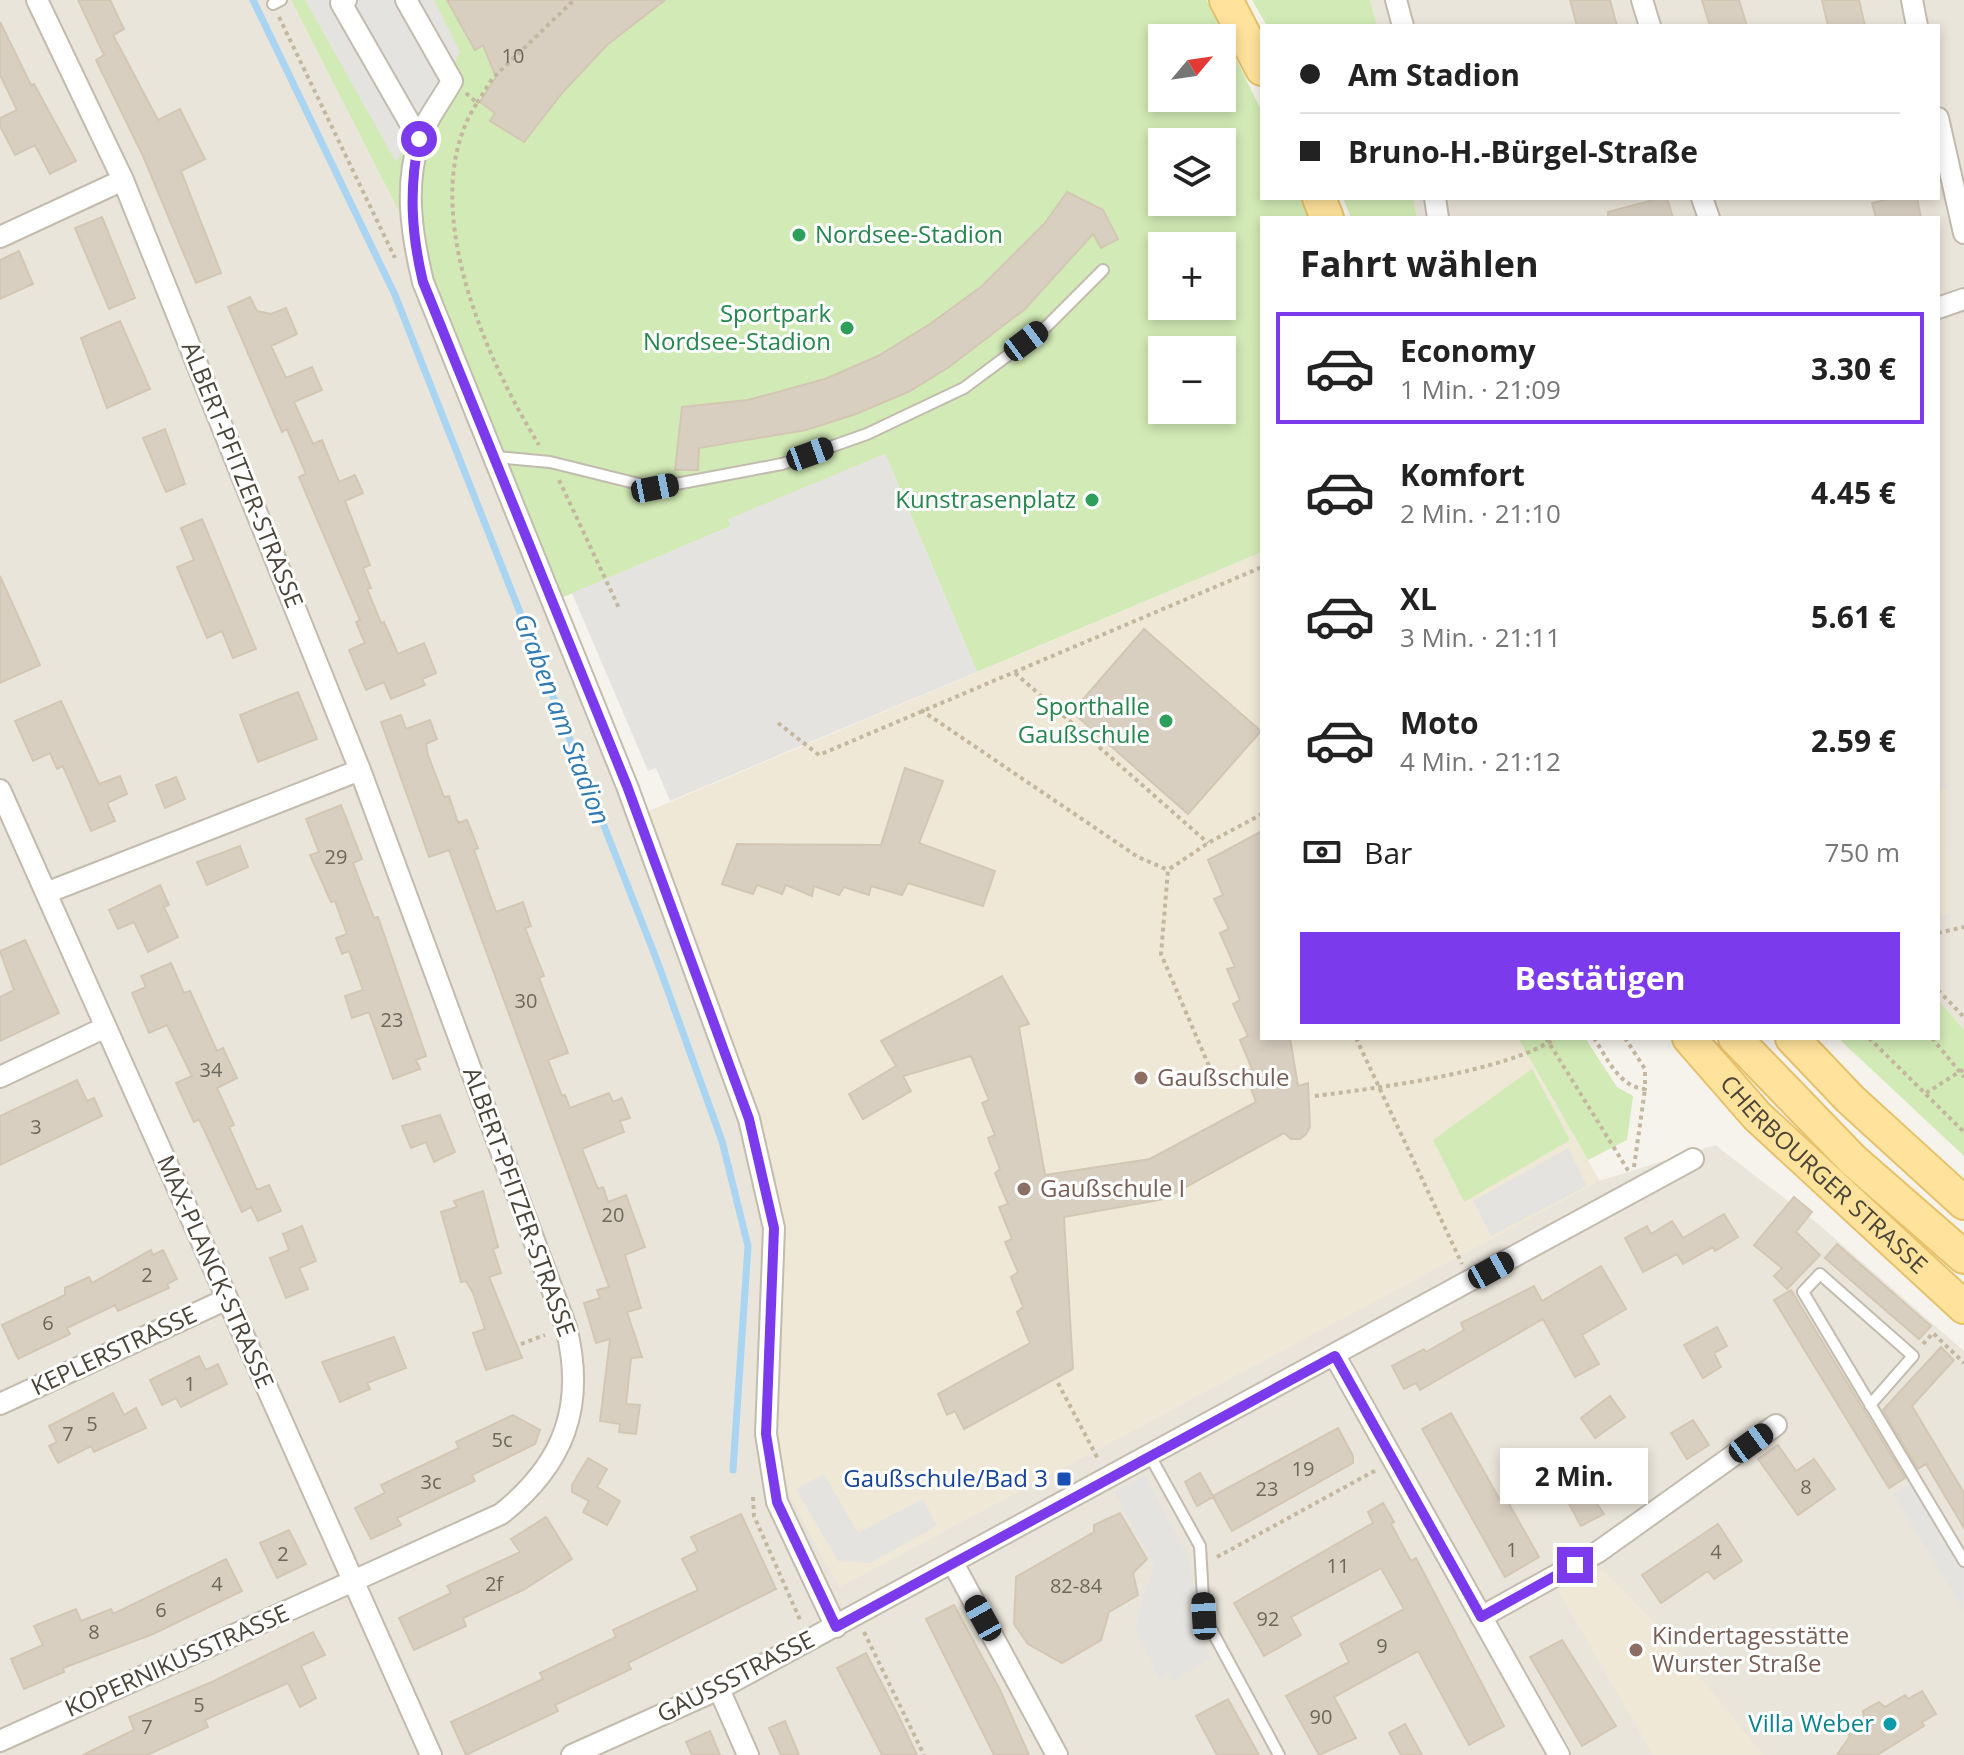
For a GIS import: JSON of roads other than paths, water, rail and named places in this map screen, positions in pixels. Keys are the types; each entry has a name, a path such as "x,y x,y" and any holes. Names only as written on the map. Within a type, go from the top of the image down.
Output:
{"main road":[{"path":"1226,0 1260,65"},
{"name":"CHERBOURGER STRASSE","path":"1691,1040 1757,1116 1964,1307"},
{"path":"1737,1040 1845,1152 1964,1257"},
{"path":"1794,1040 1850,1099 1964,1203"}],"street":[{"name":"ALBERT-PFITZER-STRASSE","path":"37,0 123,180 360,770 573,1351 573,1398 558,1452 543,1475 501,1514 353,1581"},
{"path":"346,0 341,3 419,139"},
{"path":"406,0 452,81 419,139 411,177 412,235 423,282 627,786 749,1119 774,1228 766,1434 777,1502 836,1627"},
{"path":"1396,0 1402,24"},
{"path":"1642,0 1649,24"},
{"path":"1912,0 1917,24"},
{"path":"1940,127 1964,233"},
{"path":"0,237 123,180"},
{"path":"1940,307 1964,299"},
{"path":"46,893 360,770"},
{"name":"MAX-PLANCK-STRASSE","path":"0,790 431,1755"},
{"path":"0,1077 106,1027"},
{"name":"GAUSSSTRASSE","path":"572,1755 719,1689 810,1641 1693,1159"},
{"name":"KEPLERSTRASSE","path":"0,1404 227,1299"},
{"path":"1335,1356 1559,1755"},
{"path":"1481,1617 1598,1552 1776,1425"},
{"path":"953,1563 1057,1755"},
{"name":"KOPERNIKUSSTRASSE","path":"0,1741 353,1581"},
{"path":"719,1689 748,1755"}],"lane":[{"path":"496,457 550,462 655,488 782,464 867,434 964,388 1047,326 1103,270"},
{"path":"1870,1405 1913,1356 1820,1274 1803,1292 1870,1405 1964,1561"},
{"path":"1150,1456 1200,1546 1204,1616 1279,1755"}],"waterway":[{"name":"Graben am Stadion","path":"253,0 395,295 656,958 722,1141 748,1246 733,1470"}],"place":[{"name":"Nordsee-Stadion","path":"799,235"},
{"name":"Sportpark Nordsee-Stadion","path":"847,328"},
{"name":"Kunstrasenplatz","path":"1092,500"},
{"name":"Sporthalle Gaußschule","path":"1166,721"},
{"name":"Gaußschule","path":"1141,1078"},
{"name":"Gaußschule I","path":"1024,1189"},
{"name":"Gaußschule/Bad 3","path":"1064,1479"},
{"name":"Kindertagesstätte Wurster Straße","path":"1636,1650"},
{"name":"Villa Weber","path":"1890,1724"}]}
